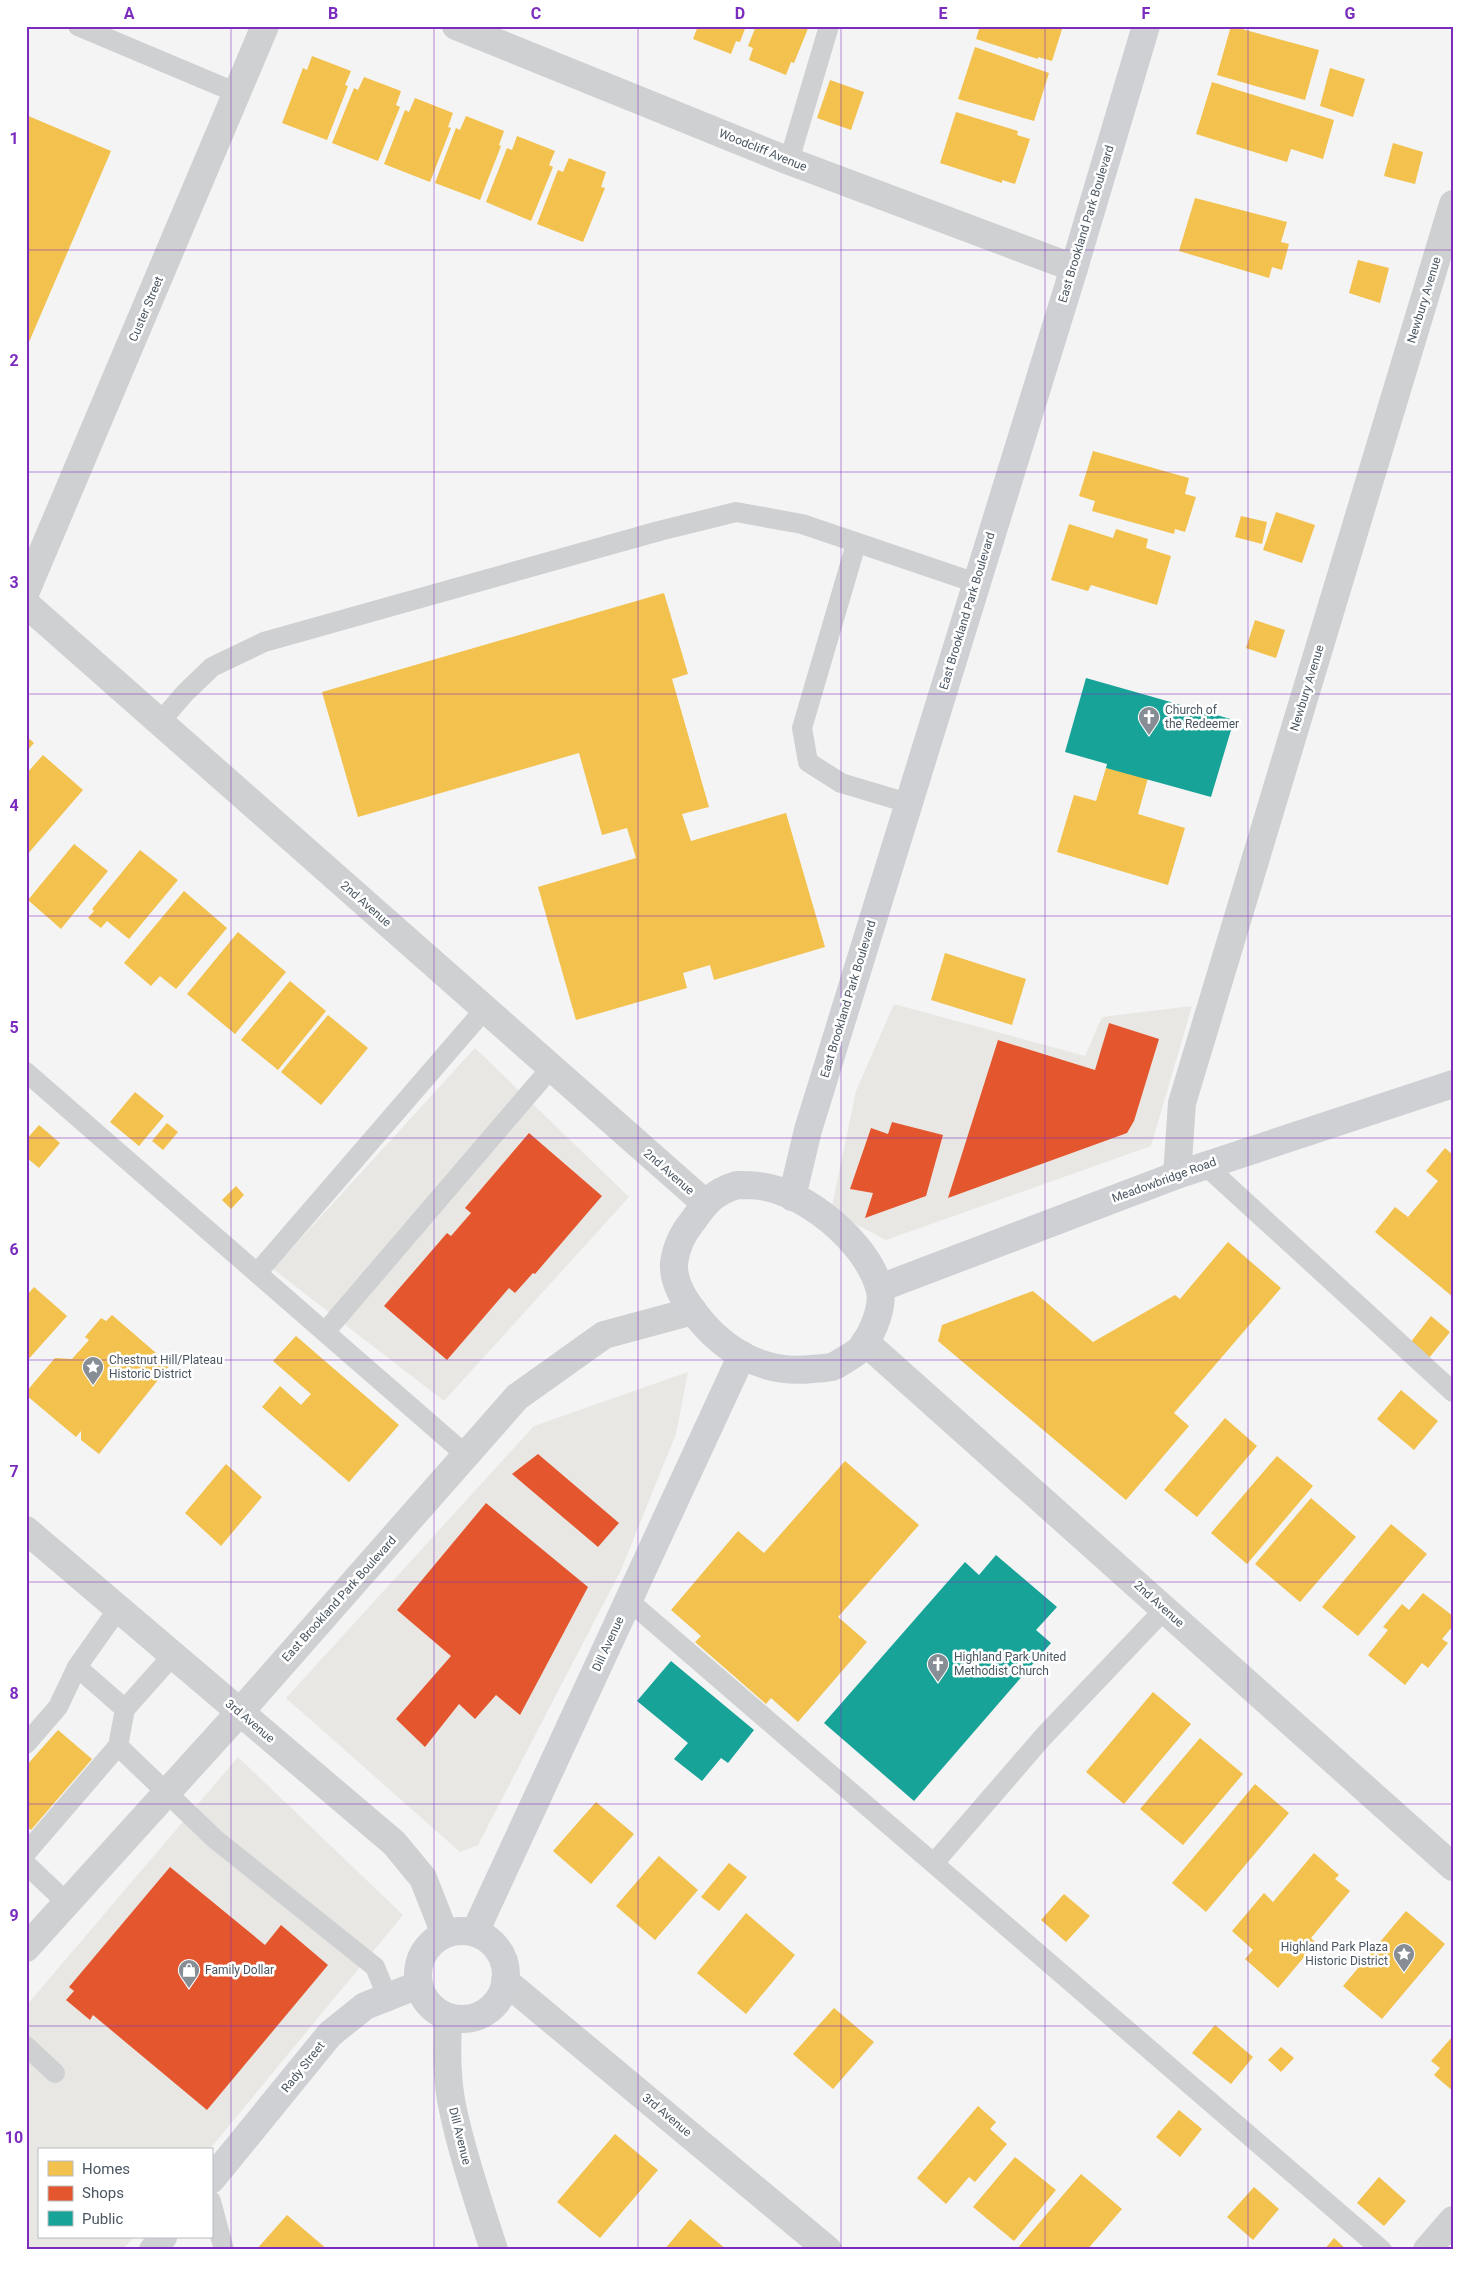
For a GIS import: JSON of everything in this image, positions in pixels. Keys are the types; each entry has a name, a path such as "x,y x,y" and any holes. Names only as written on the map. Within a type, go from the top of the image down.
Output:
{"main road":[{"name":"East Brookland Park Boulevard","path":"792,1197 808,1130 1074,268 1146,26"},
{"name":"Meadowbridge Road","path":"880,1288 1205,1165 1453,1084"},
{"path":"737,1185 761,1186 792,1197 819,1210 849,1238 869,1265 880,1288 878,1321 862,1348 834,1367 798,1371 762,1365 742,1356 728,1348 700,1322 678,1291 674,1263 682,1234 705,1204 720,1190 737,1185"},
{"name":"Dill Avenue","path":"475,1932 742,1356"},
{"path":"460,1930 475,1932 489,1940 499,1951 505,1966 505,1981 501,1996 491,2008 478,2016 463,2020 448,2018 434,2010 424,1999 418,1985 418,1969 422,1954 432,1942 445,1934 460,1930"},
{"name":"Rady Street","path":"212,2179 330,2034 365,2006 418,1985"},
{"path":"153,2250 162,2238"}],"street":[{"name":"Custer Street","path":"26,591 265,26"},
{"name":"Woodcliff Avenue","path":"456,26 789,161 1074,268"},
{"name":"Newbury Avenue","path":"1177,1175 1182,1103 1453,204"},
{"name":"2nd Avenue","path":"26,604 705,1204"},
{"name":"East Brookland Park Boulevard","path":"26,1948 239,1713 517,1397 604,1335 693,1311"},
{"name":"2nd Avenue","path":"865,1342 1453,1867"},
{"name":"3rd Avenue","path":"26,1530 394,1843 423,1878 445,1934"},
{"name":"3rd Avenue","path":"505,1981 828,2250"},
{"name":"Dill Avenue","path":"448,2018 447,2063 452,2108 467,2165 494,2250"},
{"path":"1427,2250 1453,2220"}],"lane":[{"path":"78,26 236,93"},
{"path":"789,161 829,26"},
{"path":"160,722 185,692 212,667 264,642 659,531 736,512 802,524 856,544 976,583"},
{"path":"856,544 802,728 808,762 841,783 908,803"},
{"path":"257,1273 485,1009"},
{"path":"324,1332 551,1068"},
{"path":"26,1072 466,1456"},
{"path":"1205,1165 1453,1392"},
{"path":"628,1600 1382,2250"},
{"path":"26,1744 58,1707 77,1667 118,1609"},
{"path":"934,1863 1042,1737 1164,1610"},
{"path":"26,1853 118,1746 125,1709 172,1655"},
{"path":"77,1667 125,1709"},
{"path":"118,1746 215,1839 375,1967 387,1996"},
{"path":"26,1864 67,1903"},
{"path":"26,2046 55,2073"},
{"path":"212,2205 224,2250"}],"shaded area":[{"path":"894,1004 1085,1056 1102,1017 1192,1006 1151,1146 886,1240 831,1211 856,1091"},
{"path":"475,1048 629,1197 444,1401 273,1269"},
{"path":"688,1372 676,1434 621,1570 478,1845 460,1852 286,1698 534,1426"},
{"path":"238,1757 403,1915 211,2148 38,2148 38,2238 133,2238 122,2250 26,2250 26,2006"}],"building: Homes":[{"path":"698,26 746,26 740,42 736,41 731,54 693,39"},
{"path":"756,26 809,26 794,63 791,62 786,75 749,60 753,48 748,46"},
{"path":"980,26 1063,26 1052,61 1038,57 1038,59 976,39"},
{"path":"1231,26 1319,50 1305,100 1217,75"},
{"path":"975,47 1049,73 1034,121 958,99"},
{"path":"312,56 351,71 345,85 348,86 327,140 282,123 303,68 307,70"},
{"path":"1330,68 1365,79 1353,117 1320,106"},
{"path":"364,77 401,91 396,105 400,107 378,161 332,143 354,88 358,90"},
{"path":"830,80 864,92 851,130 817,118"},
{"path":"1212,82 1334,120 1323,159 1291,149 1287,162 1196,134"},
{"path":"415,98 453,113 448,127 451,128 430,182 384,164 405,110 409,112"},
{"path":"956,112 1018,131 1017,135 1030,139 1015,184 1002,180 1002,183 940,163"},
{"path":"26,115 111,151 26,349"},
{"path":"466,116 504,131 499,145 501,146 480,200 435,183 456,128 460,130"},
{"path":"517,136 555,151 549,165 553,167 531,221 486,202 507,148 512,150"},
{"path":"1393,143 1423,152 1415,184 1384,176"},
{"path":"569,158 606,172 601,187 605,188 583,242 537,224 558,170 563,172"},
{"path":"1195,198 1287,222 1281,242 1289,244 1282,270 1272,267 1269,278 1179,251"},
{"path":"1358,260 1389,268 1380,303 1349,293"},
{"path":"1093,451 1189,478 1185,494 1196,497 1185,532 1175,529 1174,534 1092,511 1095,501 1079,496"},
{"path":"1276,512 1315,525 1302,563 1263,550"},
{"path":"1241,516 1267,522 1262,544 1235,537"},
{"path":"1069,524 1113,538 1116,529 1148,539 1146,548 1171,556 1157,605 1091,585 1088,591 1051,580"},
{"path":"664,593 688,674 672,679 709,807 682,814 691,841 786,813 825,947 714,980 710,965 683,973 687,988 576,1020 538,887 636,858 627,828 602,835 579,753 358,817 322,692"},
{"path":"1255,620 1285,630 1276,658 1246,648"},
{"path":"26,736 34,743 26,752"},
{"path":"43,755 83,790 26,856 26,774"},
{"path":"1106,768 1148,778 1138,814 1185,828 1168,885 1057,852 1074,795 1096,801"},
{"path":"74,844 108,871 61,929 28,900"},
{"path":"140,850 178,880 129,939 107,921 101,928 88,918 94,911 92,909"},
{"path":"184,891 227,928 176,989 160,976 151,986 124,963"},
{"path":"238,932 286,972 235,1034 187,994"},
{"path":"945,953 1026,979 1012,1025 931,1000"},
{"path":"290,981 326,1011 278,1070 241,1040"},
{"path":"328,1015 368,1048 321,1105 281,1072"},
{"path":"135,1092 164,1116 139,1146 110,1122"},
{"path":"167,1123 178,1132 163,1150 152,1141"},
{"path":"39,1125 60,1143 39,1168 26,1157 26,1140"},
{"path":"1445,1148 1453,1155 1453,1297 1375,1232 1395,1207 1408,1217 1438,1181 1426,1171"},
{"path":"236,1186 244,1195 231,1209 222,1200"},
{"path":"1228,1242 1281,1288 1174,1413 1189,1426 1126,1500 938,1341 942,1325 1033,1291 1093,1342 1175,1295 1180,1299"},
{"path":"34,1287 67,1316 26,1362 26,1292 28,1294"},
{"path":"112,1315 170,1365 99,1454 81,1440 81,1431 76,1437 26,1395 26,1392 55,1358 72,1359 89,1340 85,1337 101,1318 106,1321"},
{"path":"1431,1316 1450,1332 1429,1358 1410,1343"},
{"path":"296,1336 399,1425 349,1482 262,1407 280,1386 301,1405 311,1394 273,1361"},
{"path":"1401,1390 1438,1421 1414,1450 1377,1419"},
{"path":"1225,1418 1257,1446 1197,1517 1164,1490"},
{"path":"1277,1456 1313,1486 1247,1564 1211,1533"},
{"path":"845,1461 919,1525 838,1617 867,1642 798,1722 771,1698 766,1704 695,1642 701,1636 671,1610 738,1531 764,1553"},
{"path":"226,1464 262,1497 221,1546 185,1513"},
{"path":"1311,1498 1356,1537 1300,1602 1255,1564"},
{"path":"1391,1524 1427,1554 1358,1636 1322,1607"},
{"path":"1423,1593 1453,1616 1453,1626 1442,1639 1448,1643 1428,1668 1422,1663 1405,1685 1368,1655 1388,1630 1383,1627 1402,1604 1409,1610"},
{"path":"1153,1692 1191,1724 1124,1804 1086,1772"},
{"path":"58,1730 92,1759 31,1830 26,1826 26,1766"},
{"path":"1200,1738 1243,1774 1183,1845 1140,1809"},
{"path":"1255,1784 1289,1813 1206,1912 1172,1883"},
{"path":"596,1802 634,1834 591,1884 553,1851"},
{"path":"1314,1853 1339,1875 1335,1879 1350,1891 1311,1938 1316,1943 1278,1988 1245,1959 1253,1950 1232,1931 1264,1893 1273,1902"},
{"path":"659,1856 698,1890 655,1940 616,1906"},
{"path":"729,1863 747,1877 719,1911 701,1897"},
{"path":"1064,1894 1090,1916 1066,1942 1041,1920"},
{"path":"1406,1911 1445,1944 1382,2019 1343,1986"},
{"path":"746,1913 795,1955 746,2014 697,1973"},
{"path":"834,2008 874,2042 833,2089 793,2054"},
{"path":"1215,2025 1253,2057 1231,2084 1192,2053"},
{"path":"1453,2036 1453,2091 1434,2075 1440,2068 1431,2061"},
{"path":"1281,2047 1294,2058 1281,2072 1268,2060"},
{"path":"978,2106 996,2122 990,2129 1007,2144 975,2182 969,2177 946,2204 917,2178"},
{"path":"1179,2110 1202,2129 1180,2157 1156,2137"},
{"path":"615,2134 658,2170 600,2238 557,2202"},
{"path":"1015,2157 1056,2190 1014,2241 973,2207"},
{"path":"1081,2174 1122,2209 1087,2250 1016,2250"},
{"path":"1379,2177 1406,2201 1384,2226 1357,2203"},
{"path":"1254,2187 1279,2209 1253,2240 1227,2217"},
{"path":"287,2215 328,2250 256,2250"},
{"path":"690,2219 727,2250 664,2250"},
{"path":"1334,2238 1347,2250 1324,2250"}],"building: Shops":[{"path":"1109,1023 1159,1039 1134,1121 1127,1133 948,1198 998,1040 1095,1070"},
{"path":"892,1122 943,1135 926,1196 865,1218 873,1193 850,1189 871,1128 888,1134"},
{"path":"529,1133 602,1196 535,1274 533,1273 515,1293 509,1288 447,1360 384,1306 447,1233 451,1236 471,1213 465,1208"},
{"path":"538,1454 619,1523 598,1547 512,1474"},
{"path":"486,1503 588,1587 520,1715 496,1695 475,1719 459,1704 425,1747 396,1719 451,1656 397,1610"},
{"name":"Family Dollar","path":"170,1867 265,1945 281,1925 328,1965 207,2110 93,2015 90,2020 66,2000 74,1991 69,1987"}],"building: Public":[{"name":"Church of the Redeemer","path":"1086,678 1234,720 1211,797 1106,768 1107,764 1065,752"},
{"name":"Highland Park United Methodist Church","path":"996,1555 1057,1607 1036,1630 1051,1643 914,1801 824,1723 965,1562 979,1575"},
{"path":"671,1661 754,1730 728,1763 721,1758 702,1781 674,1759 688,1743 637,1701"}],"place":[{"name":"Church of the Redeemer","path":"1149,736"},
{"name":"Chestnut Hill/Plateau Historic District","path":"93,1386"},
{"name":"Highland Park United Methodist Church","path":"938,1683"},
{"name":"Highland Park Plaza Historic District","path":"1404,1973"},
{"name":"Family Dollar","path":"189,1989"}]}
